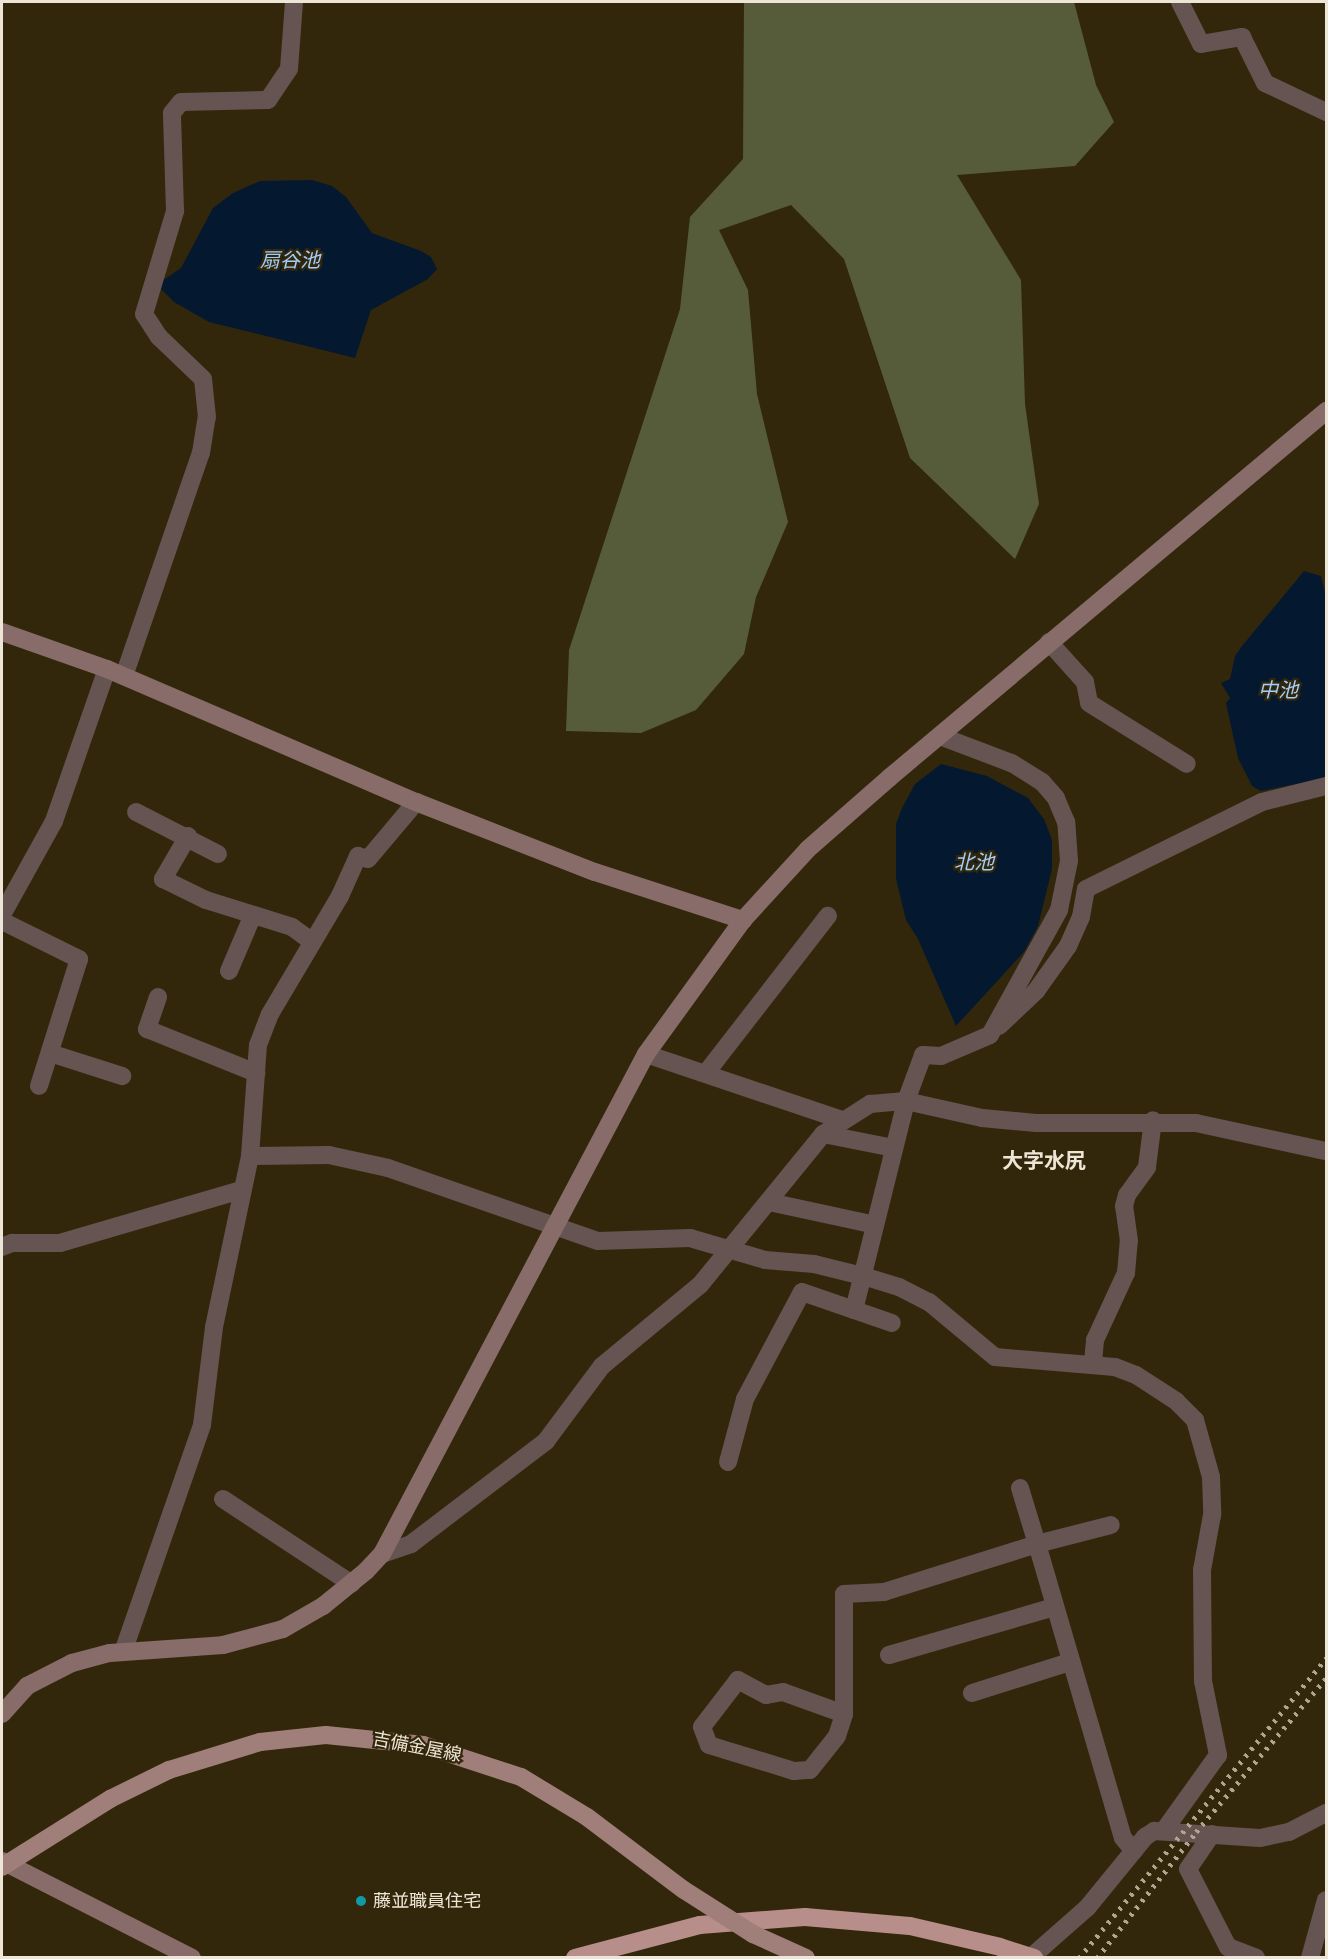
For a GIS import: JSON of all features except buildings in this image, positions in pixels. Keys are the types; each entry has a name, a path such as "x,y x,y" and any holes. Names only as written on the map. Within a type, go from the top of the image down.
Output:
{"highway":[{"path":"574,1958 700,1925 805,1917 910,1926 1000,1947 1032,1958"}],"main road":[{"name":"吉備金屋線","path":"3,1862 110,1800 168,1770 261,1742 326,1735 423,1745 521,1778 587,1817 684,1890 753,1934 806,1958"}],"street":[{"path":"2,915 54,821 116,672 201,453 207,417 203,379 159,337 144,314 175,211 172,113 181,102 268,100 289,69 294,2"},
{"path":"1180,2 1201,44 1242,37 1265,83 1326,112"},
{"path":"2,1714 27,1686 50,1673 95,1656 123,1652 205,1648 269,1634 310,1615 352,1584 381,1554 646,1054 743,920 808,849 1049,642 1326,411"},
{"path":"2,632 116,672 416,802 595,872 743,920"},
{"path":"1049,642 1085,682 1089,703 1187,764"},
{"path":"940,736 1011,762 1042,782 1056,798 1066,822 1069,861 1059,910 990,1035"},
{"path":"854,1310 906,1101 923,1055 941,1056 990,1035 1036,991 1068,946 1082,917 1086,889 1262,802 1326,786"},
{"path":"123,1652 202,1425 214,1327 241,1190 250,1156 258,1045 270,1014 311,941 340,896 358,856 368,859 416,802"},
{"path":"136,812 188,836 218,854"},
{"path":"188,836 163,879 252,917 292,927 311,941"},
{"path":"706,1073 828,916"},
{"path":"229,971 252,917"},
{"path":"2,921 79,959 39,1086"},
{"path":"158,997 147,1029 256,1073"},
{"path":"50,1053 123,1076"},
{"path":"646,1054 842,1120"},
{"path":"381,1554 411,1544 546,1441 602,1366 700,1285 731,1250 823,1134 842,1120 879,1100 906,1101 982,1118 1036,1123 1153,1120 1196,1122 1326,1151"},
{"path":"1093,1363 1095,1340 1126,1273 1129,1241 1124,1206 1126,1195 1147,1167 1153,1120"},
{"path":"823,1134 894,1148"},
{"path":"250,1156 339,1157 388,1168 598,1241 690,1238 765,1260 814,1264 862,1276 899,1287 929,1302 995,1358 1093,1363 1136,1375 1176,1401 1195,1420 1211,1477 1212,1515 1202,1570 1203,1682 1218,1755 1165,1829"},
{"path":"2,1247 12,1243 60,1243 241,1190"},
{"path":"769,1202 875,1225"},
{"path":"728,1462 745,1399 802,1292 892,1323"},
{"path":"1020,1488 1123,1838 1134,1851"},
{"path":"223,1499 352,1584"},
{"path":"844,1714 783,1692 766,1695 738,1680 702,1727 708,1745 794,1771 810,1770 837,1736 844,1714 844,1594 884,1592 1036,1545 1111,1525"},
{"path":"889,1654 1054,1607"},
{"path":"972,1693 1070,1662"},
{"path":"1032,1958 1087,1908 1145,1837 1165,1829 1212,1834 1272,1836 1304,1825 1326,1812"},
{"path":"1212,1834 1188,1869 1228,1947 1256,1958"},
{"path":"3,1862 192,1957"},
{"path":"1310,1958 1326,1900"}],"green space":[{"path":"744,2 1074,2 1096,85 1114,122 1075,166 957,175 1021,280 1025,404 1039,504 1015,559 910,458 844,259 791,205 719,230 748,290 757,394 788,522 756,597 744,654 696,710 641,733 566,731 569,650 680,309 690,217 743,159"}],"water":[{"name":"扇谷池","path":"312,180 332,186 346,197 372,233 421,251 431,257 437,269 428,279 371,310 355,358 209,322 174,302 161,289 162,281 181,268 213,208 233,193 260,181"},
{"name":"中池","path":"1304,571 1321,576 1326,597 1326,778 1261,791 1252,786 1238,758 1226,703 1230,698 1221,683 1230,679 1235,656 1242,646"},
{"name":"北池","path":"941,764 987,776 1028,798 1044,819 1052,840 1052,869 1038,926 1024,952 956,1026 918,939 906,920 896,879 896,824 902,808 915,784"}],"railway":[{"path":"1079,1958 1326,1658"},
{"path":"1097,1958 1196,1832 1326,1678"}],"place":[{"name":"藤並職員住宅","path":"361,1901"}],"district":[{"name":"大字水尻","path":"1044,1161"}]}
